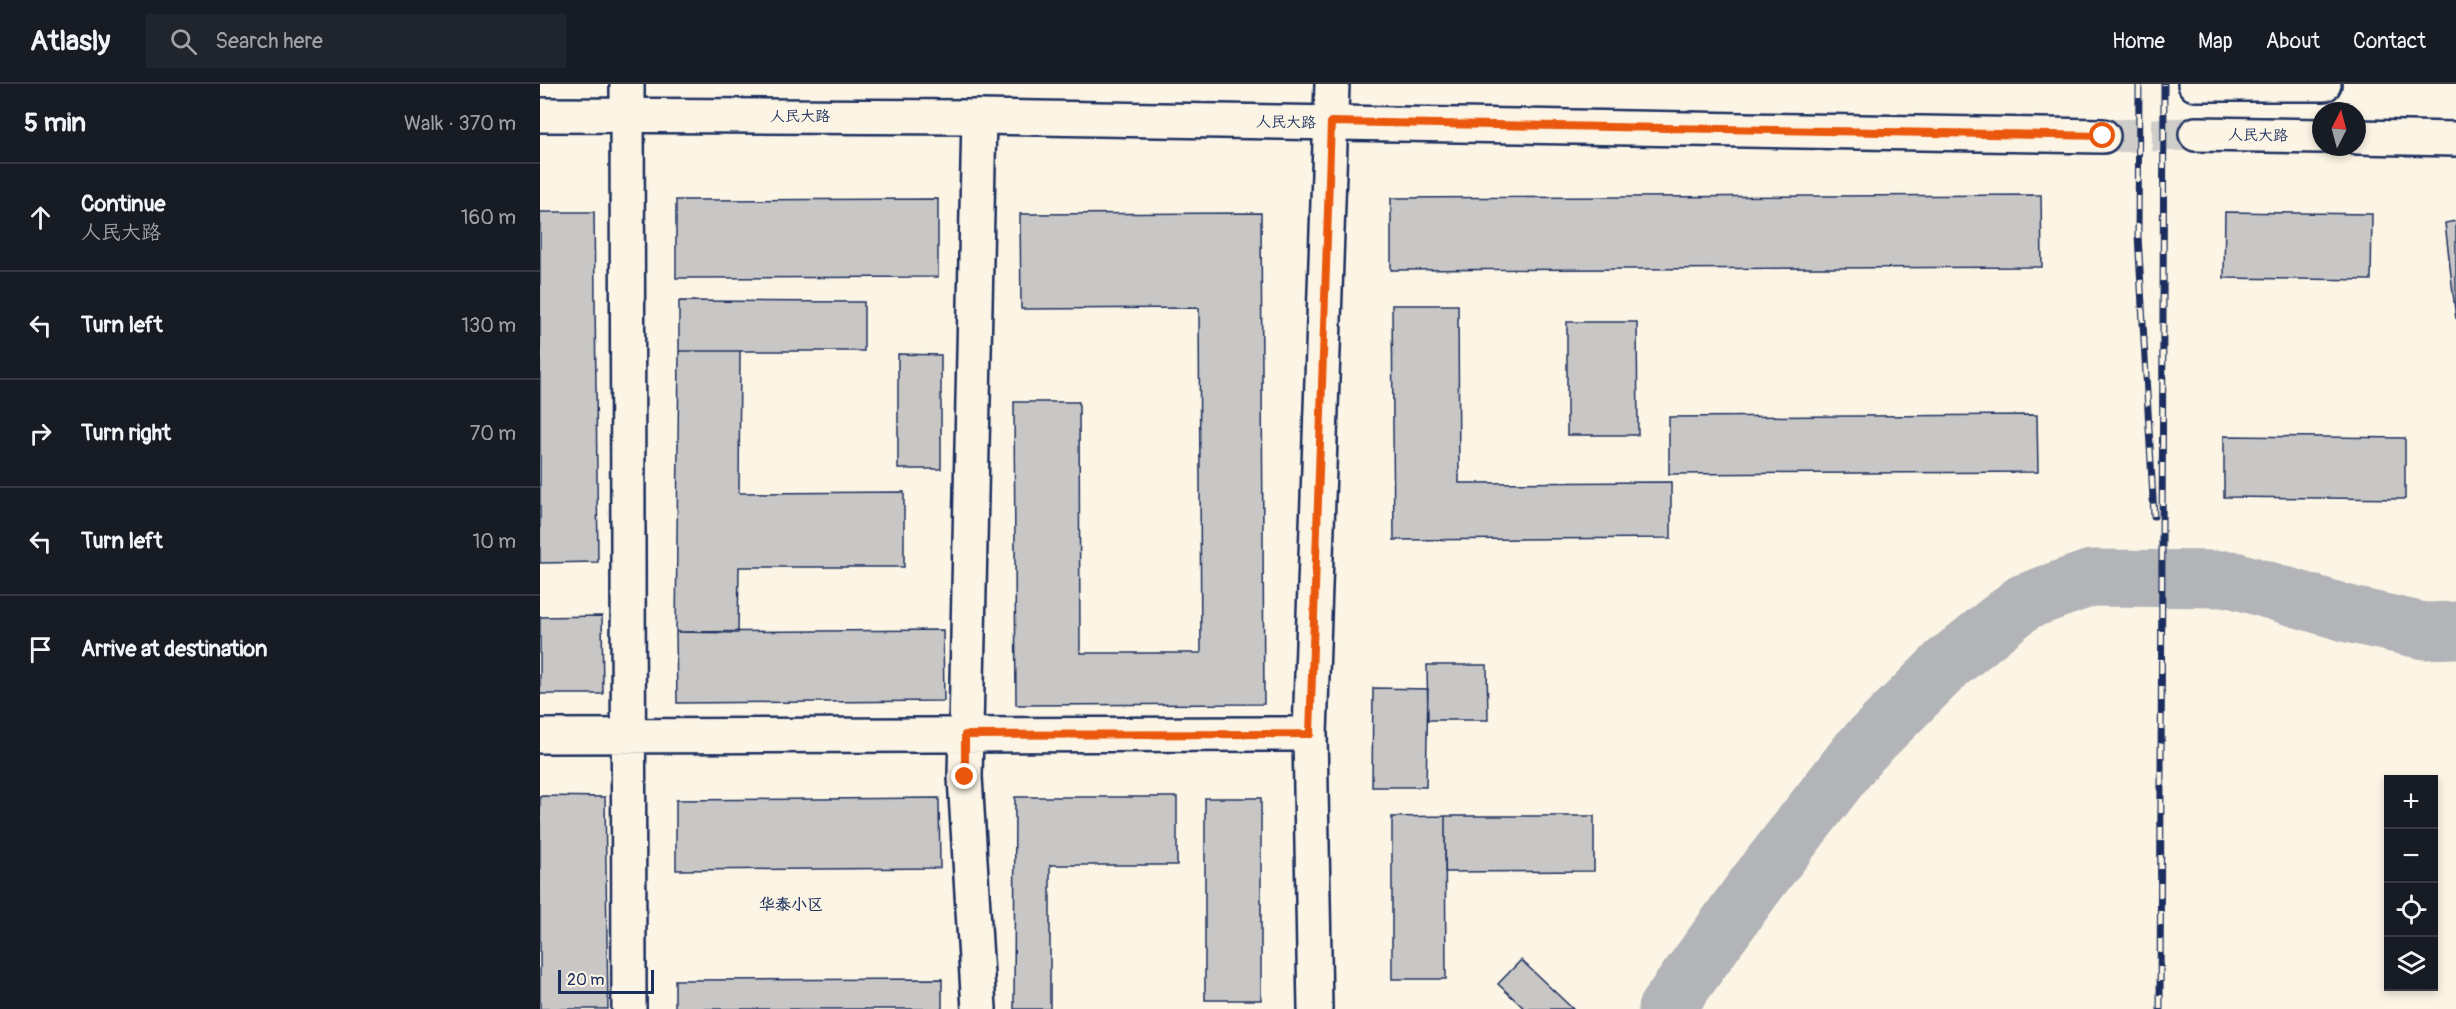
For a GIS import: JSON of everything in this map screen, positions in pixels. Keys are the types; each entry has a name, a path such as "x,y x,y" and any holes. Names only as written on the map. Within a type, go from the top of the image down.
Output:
{"street":[{"path":"1315,1009 1310,734 1332,84"},
{"path":"2195,84 2324,84"},
{"path":"627,100 629,1009"},
{"name":"人民大路","path":"540,116 627,100 979,117 2103,136"},
{"path":"979,117 965,735 965,777 979,1009"},
{"name":"人民大路","path":"2196,134 2312,136"},
{"path":"2366,137 2456,139"},
{"path":"540,736 1310,734"}],"building":[{"path":"2041,195 2042,267 1391,270 1391,198"},
{"path":"938,199 938,277 676,278 676,200"},
{"path":"540,212 594,212 598,562 540,563"},
{"path":"2225,212 2372,214 2371,280 2224,278"},
{"path":"1261,213 1264,704 1016,705 1014,402 1079,402 1080,653 1201,653 1199,308 1021,309 1020,214"},
{"path":"2456,221 2456,319 2445,223"},
{"path":"679,301 864,302 864,351 679,351"},
{"path":"1392,305 1458,305 1459,483 1671,482 1671,538 1394,540"},
{"path":"1567,322 1637,322 1638,435 1567,435"},
{"path":"679,351 740,351 739,493 904,492 904,567 739,567 738,633 676,632"},
{"path":"898,354 941,355 941,469 898,469"},
{"path":"2037,415 2038,472 1669,474 1669,417"},
{"path":"2224,436 2405,438 2405,499 2224,497"},
{"path":"602,616 603,694 540,694 540,617"},
{"path":"943,630 944,701 677,703 676,632"},
{"path":"1427,665 1487,665 1488,720 1428,720"},
{"path":"1373,688 1428,689 1426,787 1372,787"},
{"path":"540,796 605,797 608,1009 540,1009"},
{"path":"1015,797 1177,797 1177,865 1050,865 1050,1009 1014,1009"},
{"path":"939,798 940,868 676,870 676,800"},
{"path":"1205,798 1261,798 1261,1000 1205,1000"},
{"path":"1445,816 1594,816 1594,871 1445,872"},
{"path":"1445,816 1446,979 1392,979 1392,817"},
{"path":"1521,960 1573,1009 1525,1009 1498,984"},
{"path":"942,979 942,1009 675,1009 675,980"}],"waterway":[{"path":"1666,1009 1758,882 1859,752 1948,663 2024,602 2091,578 2231,579 2352,615 2424,631 2456,630"}],"tunnel":[{"path":"2103,136 2196,134"}],"railway":[{"path":"2139,84 2138,235 2154,516"},
{"path":"2160,1009 2164,84"}],"district":[{"name":"华泰小区","path":"791,904"}],"route":[{"path":"965,777 965,735 1310,734 1331,122 2103,136"}]}
